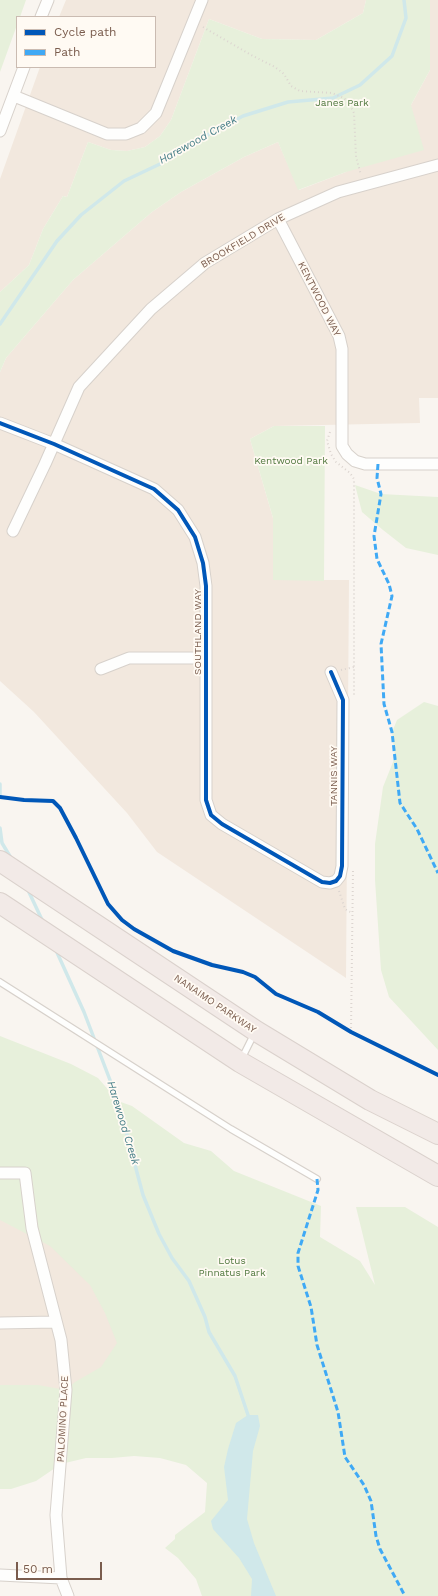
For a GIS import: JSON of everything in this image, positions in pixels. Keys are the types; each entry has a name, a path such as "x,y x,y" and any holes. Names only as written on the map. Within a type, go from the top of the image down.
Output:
{"highway":[{"name":"NANAIMO PARKWAY","path":"0,861 256,1031 370,1100 438,1134"},
{"path":"0,903 240,1062 438,1176"}],"street":[{"path":"41,16 48,0"},
{"path":"14,96 107,134 126,134 141,128 156,113 202,0"},
{"path":"0,131 24,68"},
{"name":"BROOKFIELD DRIVE","path":"13,531 79,387 151,309 205,263 278,219 338,192 438,166"},
{"name":"KENTWOOD WAY","path":"278,219 339,336 342,349 342,446 347,454 355,461 365,464 438,464"},
{"name":"SOUTHLAND WAY","path":"0,423 54,444 154,489 178,510 195,537 203,563 206,586 206,800 211,815 222,824 322,882 330,883 336,881"},
{"path":"100,669 129,658 206,658"},
{"name":"TANNIS WAY","path":"331,672 343,700 342,866 340,876 336,881"},
{"name":"PALOMINO PLACE","path":"0,1173 25,1173 32,1228 55,1322 61,1340 66,1390 56,1515 61,1578 68,1596"},
{"path":"0,1323 55,1322"},
{"path":"0,1575 61,1578"}],"lane":[{"path":"0,982 231,1129 317,1179"},
{"path":"240,1062 256,1031"}],"path":[{"path":"193,22 210,29 251,55 275,67 284,74 291,86 300,91 332,93 344,98 354,113 356,157 364,185"},
{"path":"336,881 345,909 352,913"}],"shaded area":[{"path":"66,0 366,0 363,13 316,40 262,39 209,19 171,120 160,136 145,147 127,151 111,150 88,142 67,197 63,196 43,229 29,265 0,292 0,179 40,68 156,68 156,16 59,16"},
{"path":"430,0 438,0 438,398 419,398 420,423 274,426 250,439 273,518 273,580 349,580 346,978 157,852 127,813 34,712 0,681 0,372 6,358 73,280 152,212 181,192 244,157 278,142 299,190 346,172 411,105 430,70"},
{"path":"0,1170 170,1362 0,1406"}],"green space":[{"path":"0,0 26,0 20,16 16,16 16,28 0,72"},
{"name":"Janes Park","path":"366,0 430,0 430,70 411,105 424,150 346,172 298,190 278,142 244,157 181,192 152,212 73,280 6,358 0,372 0,292 29,265 43,229 63,196 67,197 88,142 111,150 127,151 145,147 160,136 171,120 209,19 262,39 316,40 363,13"},
{"name":"Kentwood Park","path":"274,426 325,426 324,581 273,580 273,518 250,439"},
{"path":"355,485 381,494 438,497 438,555 406,548 383,530 362,512"},
{"path":"424,702 438,706 438,1050 389,997 381,970 375,880 375,844 383,787 395,757 392,732 397,720"},
{"name":"Lotus Pinnatus Park","path":"0,1036 71,1064 98,1078 118,1101 132,1106 184,1143 211,1151 234,1171 321,1206 320,1237 360,1261 375,1285 356,1207 405,1207 438,1227 438,1596 202,1596 196,1579 178,1558 165,1548 175,1539 175,1535 205,1512 207,1483 186,1465 160,1458 134,1456 86,1458 61,1464 36,1481 11,1489 0,1489 0,1385 38,1385 66,1390 75,1382 101,1367 117,1343 105,1313 90,1285 50,1246 0,1220"}],"water":[{"path":"248,1415 258,1415 260,1426 253,1451 247,1519 254,1543 276,1596 251,1596 252,1579 239,1558 213,1529 211,1521 228,1500 224,1467 228,1449 236,1423"}],"waterway":[{"name":"Harewood Creek","path":"0,324 57,241 81,215 124,181 160,164 170,155 243,116 288,102 333,98 360,85 392,56 406,18 404,0"},
{"name":"Harewood Creek","path":"0,784 0,797"},
{"name":"Harewood Creek","path":"0,828 2,843 11,858"},
{"name":"Harewood Creek","path":"28,890 43,922"},
{"name":"Harewood Creek","path":"55,948 84,1012 118,1101 143,1195 159,1234 172,1258 189,1281 205,1317 209,1332 235,1376 248,1415"}],"marked path":[{"path":"378,464 377,478 381,494 374,536 377,559 389,584 392,596 381,644 384,704 392,732 400,803 417,829 438,873"},
{"path":"317,1179 318,1190 298,1253 298,1266 311,1307 317,1345 338,1412 345,1457 364,1485 371,1501 376,1536 380,1549 405,1596"}],"cycle path":[{"path":"0,423 54,444 154,489 178,510 195,537 203,563 206,586 206,800 211,815 222,824 322,882 330,883 336,881 340,876 342,866 343,700 331,672"},
{"path":"0,797 53,801 60,808 108,904 122,920 134,929 173,951 212,965 243,972 255,977 276,994 318,1012 351,1032 438,1075"}]}
